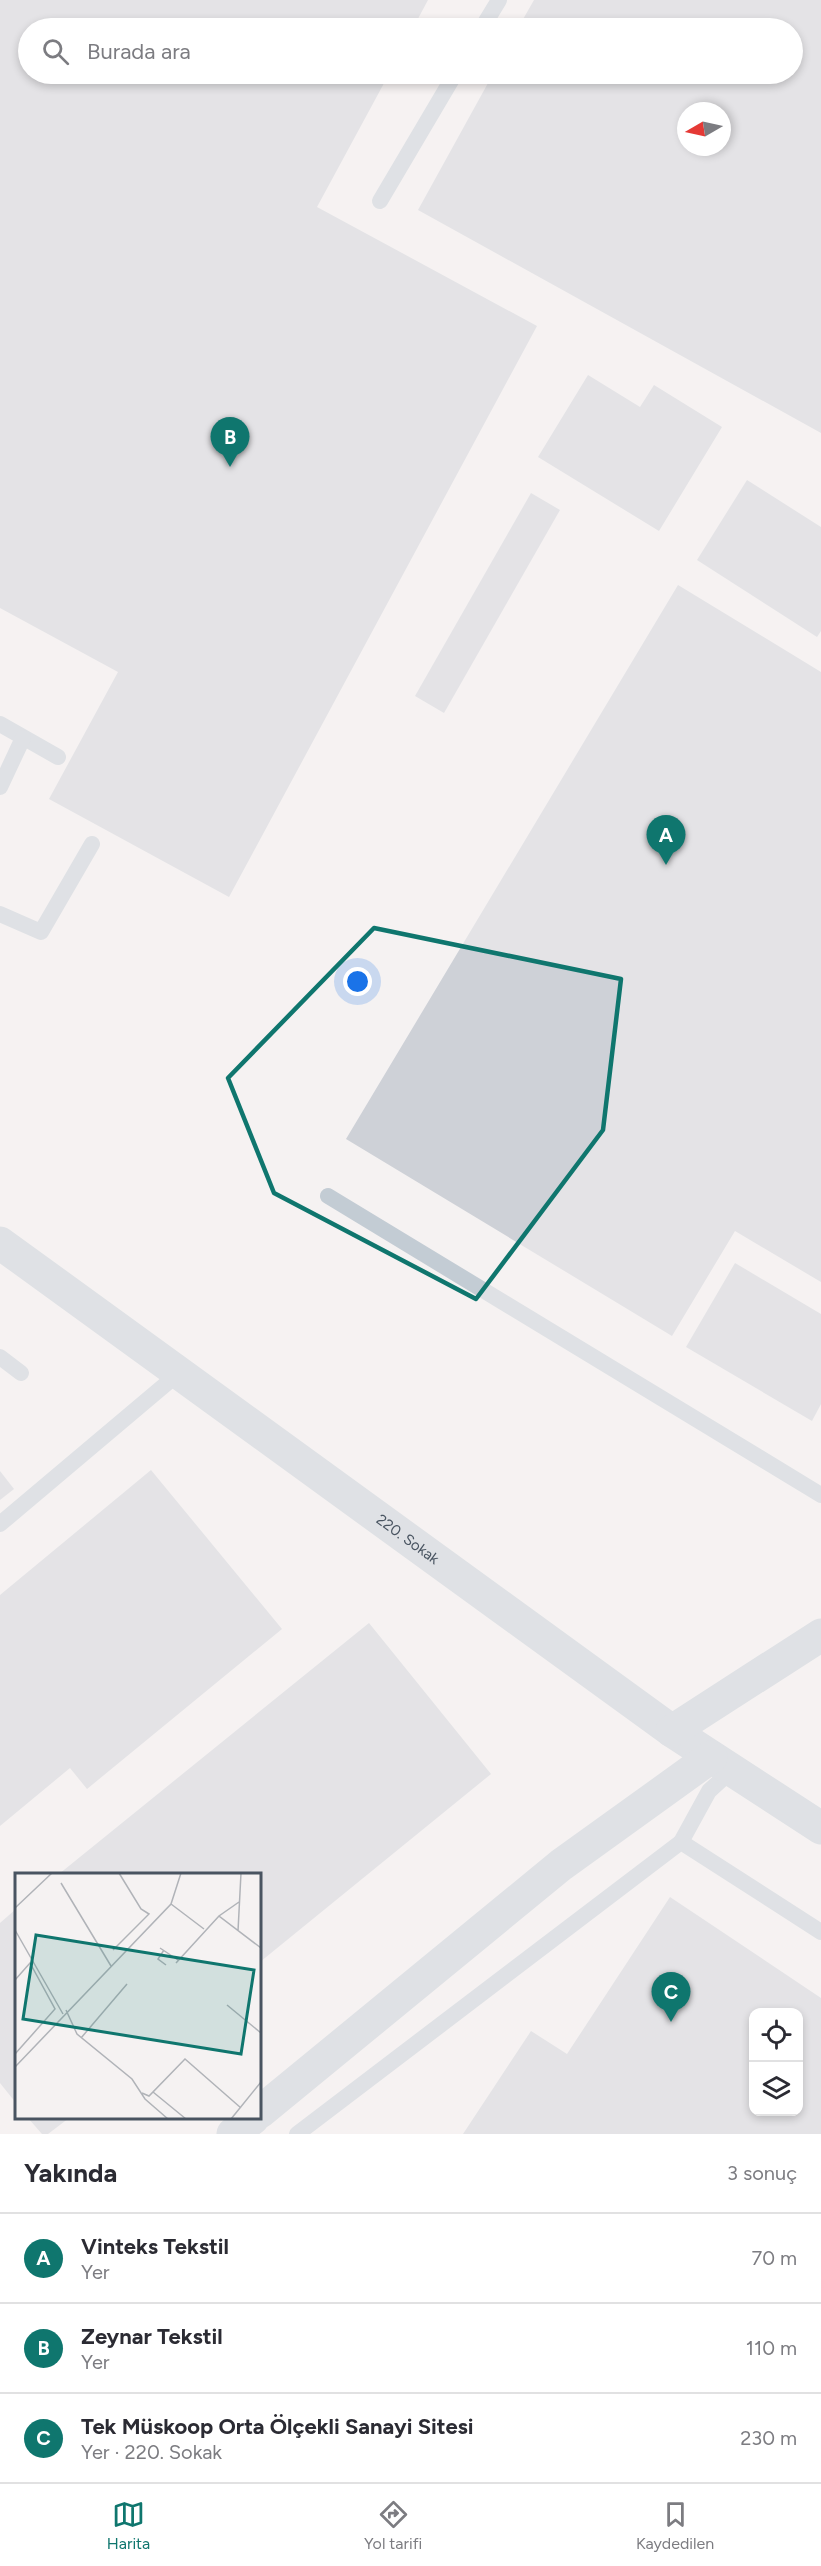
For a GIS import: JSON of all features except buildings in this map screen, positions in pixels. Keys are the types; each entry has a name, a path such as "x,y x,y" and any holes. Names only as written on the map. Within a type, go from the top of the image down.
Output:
{"street":[{"name":"220. Sokak","path":"0,1243 672,1731 821,1828"},
{"path":"672,1731 821,1635"},
{"path":"261,2111 561,1865 722,1764"},
{"path":"233,2134 252,2119"}],"lane":[{"path":"488,18 499,0"},
{"path":"380,201 449,84"},
{"path":"0,724 58,756"},
{"path":"0,787 23,738"},
{"path":"0,914 41,932 92,844"},
{"path":"328,1196 821,1496"},
{"path":"0,1357 21,1372"},
{"path":"0,1524 179,1373"},
{"path":"297,2134 681,1842 722,1764"},
{"path":"681,1842 821,1932"}],"highlighted area":[{"path":"374,928 621,979 603,1130 476,1299 274,1193 228,1078"}],"place":[{"name":"Zeynar Tekstil","path":"230,467"},
{"name":"Vinteks Tekstil","path":"666,865"},
{"name":"Tek Müskoop Orta Ölçekli Sanayi Sitesi","path":"671,2022"}]}
